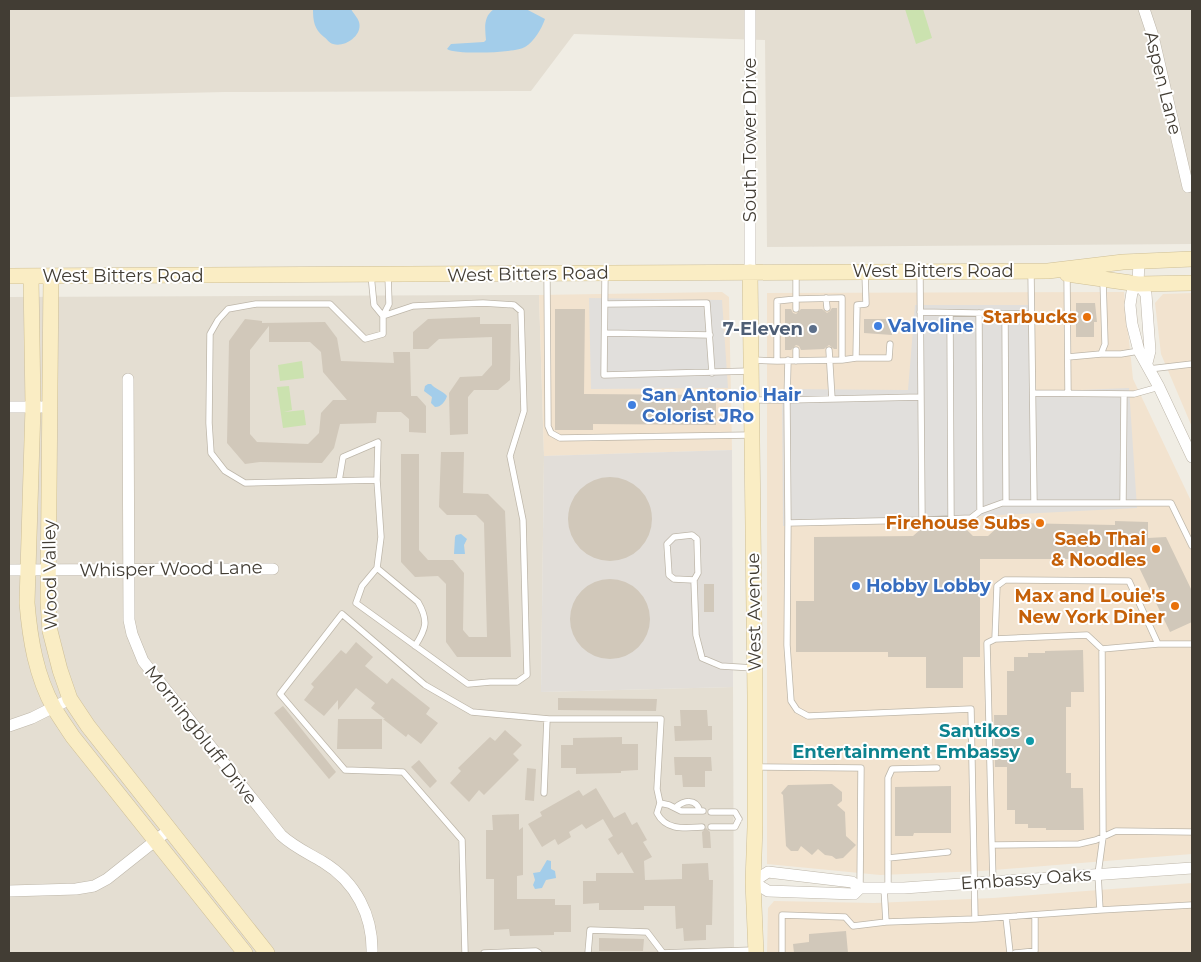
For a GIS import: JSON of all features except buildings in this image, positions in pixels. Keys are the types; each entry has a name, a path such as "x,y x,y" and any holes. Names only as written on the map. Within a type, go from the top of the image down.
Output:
{"main road":[{"name":"West Bitters Road","path":"9,276 1067,271 1139,261 1192,260"},
{"name":"West Bitters Road","path":"1067,271 1138,284 1192,283"},
{"name":"West Avenue","path":"750,272 755,669 753,882 756,952"},
{"name":"Wood Valley","path":"31,276 33,407 27,603 29,634 41,678 53,707 73,737 245,953"},
{"name":"Wood Valley","path":"50,276 48,570 50,631 54,651 70,699 88,726 267,953"}],"street":[{"name":"South Tower Drive","path":"750,9 750,272"},
{"name":"Aspen Lane","path":"1144,9 1153,36 1188,186"},
{"path":"1139,261 1138,284 1132,292 1130,305 1132,324 1139,351 1159,386 1192,455"},
{"path":"1138,284 1146,294 1150,351 1148,366"},
{"name":"Morningbluff Drive","path":"128,379 129,620 132,634 143,661 281,835 296,848 330,866 354,890 366,912 371,932 372,953"},
{"path":"9,407 50,407"},
{"name":"Whisper Wood Lane","path":"9,570 273,568"},
{"path":"9,726 70,699"},
{"path":"9,891 76,889 94,886 108,879 170,829"},
{"name":"Embassy Oaks","path":"860,888 854,894 768,891 753,882 768,872 852,882 860,888 886,888 1192,868"}],"lane":[{"path":"796,271 796,309"},
{"path":"856,358 857,305 866,304 865,271"},
{"path":"920,271 922,520"},
{"path":"1031,271 1034,502"},
{"path":"1067,271 1068,393"},
{"path":"605,273 604,375 712,373 777,360 830,361 856,358 889,358 890,344"},
{"path":"546,274 548,426 551,433 560,438 751,435"},
{"path":"371,275 374,305 383,316"},
{"path":"377,480 245,483 225,471 211,453 209,423 210,334 228,308 256,304 330,304 365,339 383,334 383,316 389,304 388,275"},
{"path":"1101,354 1105,344 1103,279"},
{"path":"826,298 827,308"},
{"path":"777,360 777,301 842,298 842,360"},
{"path":"339,481 343,457 378,442 377,480 380,537 377,568 362,586 356,603 468,684 517,682 527,675 522,520 510,456 524,411 521,311 514,305 483,303 413,306 383,316"},
{"path":"605,304 708,303 712,373"},
{"path":"920,312 1032,314"},
{"path":"950,313 951,518"},
{"path":"978,313 980,512"},
{"path":"1005,314 1006,502"},
{"path":"605,333 710,335"},
{"path":"796,350 796,361"},
{"path":"829,350 832,399"},
{"path":"1068,356 1121,354 1139,351"},
{"path":"788,360 787,645 791,701 797,710 808,716 971,709 976,919"},
{"path":"1148,366 1192,364"},
{"path":"1033,393 1134,394 1159,386"},
{"path":"1123,503 1124,394"},
{"path":"751,400 921,398"},
{"path":"788,523 971,518 1002,502 1171,503 1192,546"},
{"path":"694,580 674,579 669,575 667,544 674,537 692,535 698,539 698,573 694,580 696,635 702,658 721,666 755,669"},
{"path":"377,568 418,602 422,609 426,626 423,634 414,646"},
{"path":"995,639 997,586 1005,580 1129,581 1158,644"},
{"path":"472,953 465,950 462,840 403,772 345,770 280,694 342,614 425,685 472,712 547,719 661,719 658,789 660,803 657,813 662,822 667,825 683,828 702,828"},
{"path":"993,882 987,643 995,639 1087,635 1102,649 1103,837 1098,874 1100,910"},
{"path":"1102,649 1158,644 1192,644"},
{"path":"544,792 547,719"},
{"path":"755,767 861,768 860,888"},
{"path":"886,922 888,778 892,769 937,768"},
{"path":"660,803 682,811 702,811 692,802 683,803 674,808"},
{"path":"711,812 735,812 738,819 735,827 711,827"},
{"path":"738,819 755,819"},
{"path":"992,845 1079,844 1103,837 1116,830 1192,832"},
{"path":"888,858 948,852"},
{"path":"782,953 782,915 845,917 853,926 886,922 976,919 1192,905"},
{"path":"1015,953 1035,952 1035,914"},
{"path":"1006,917 1010,953"},
{"path":"588,953 590,930 647,932 662,953 756,952"},
{"path":"484,953 539,953"}],"shaded area":[{"path":"9,9 1192,9 1192,244 767,247 765,40 574,34 531,91 225,92 9,97"},
{"path":"722,292 729,297 732,450 544,456 539,295"},
{"path":"1124,292 1133,379 1192,503 1192,854 982,871 880,875 767,864 767,293"},
{"path":"1192,293 1192,427 1161,354 1155,303 1163,294"},
{"path":"539,295 544,456 541,692 733,687 734,953 9,953 9,297"},
{"path":"589,298 722,300 728,388 591,389"},
{"path":"915,305 1035,305 1032,392 1129,388 1137,508 783,526 782,389 908,390"},
{"path":"732,450 733,687 541,692 544,456"},
{"path":"1192,883 1192,953 767,953 768,908 774,901 874,903 993,898"}],"green space":[{"path":"905,9 923,9 932,38 916,44"},
{"path":"302,361 304,378 280,381 278,365"},
{"path":"289,386 292,410 284,412 304,410 306,425 283,428 277,387"}],"water":[{"path":"313,9 351,9 358,19 360,27 356,36 343,44 332,43 316,28"},
{"path":"494,9 526,9 545,19 540,30 528,45 519,49 473,53 447,49 451,44 484,42 486,40 486,19"},
{"path":"431,384 447,396 439,406 435,407 431,403 432,397 424,391 425,386"},
{"path":"461,534 467,539 464,545 465,554 454,554 455,537"},
{"path":"547,860 551,861 551,869 555,871 556,878 546,880 542,888 535,889 533,873 540,872"}],"place":[{"name":"Starbucks","path":"1087,317"},
{"name":"Valvoline","path":"878,326"},
{"name":"7-Eleven","path":"813,329"},
{"name":"San Antonio Hair Colorist JRo","path":"632,405"},
{"name":"Firehouse Subs","path":"1040,523"},
{"name":"Saeb Thai & Noodles","path":"1156,549"},
{"name":"Hobby Lobby","path":"856,586"},
{"name":"Max and Louie's New York Diner","path":"1175,606"},
{"name":"Santikos Entertainment Embassy","path":"1030,741"}]}
